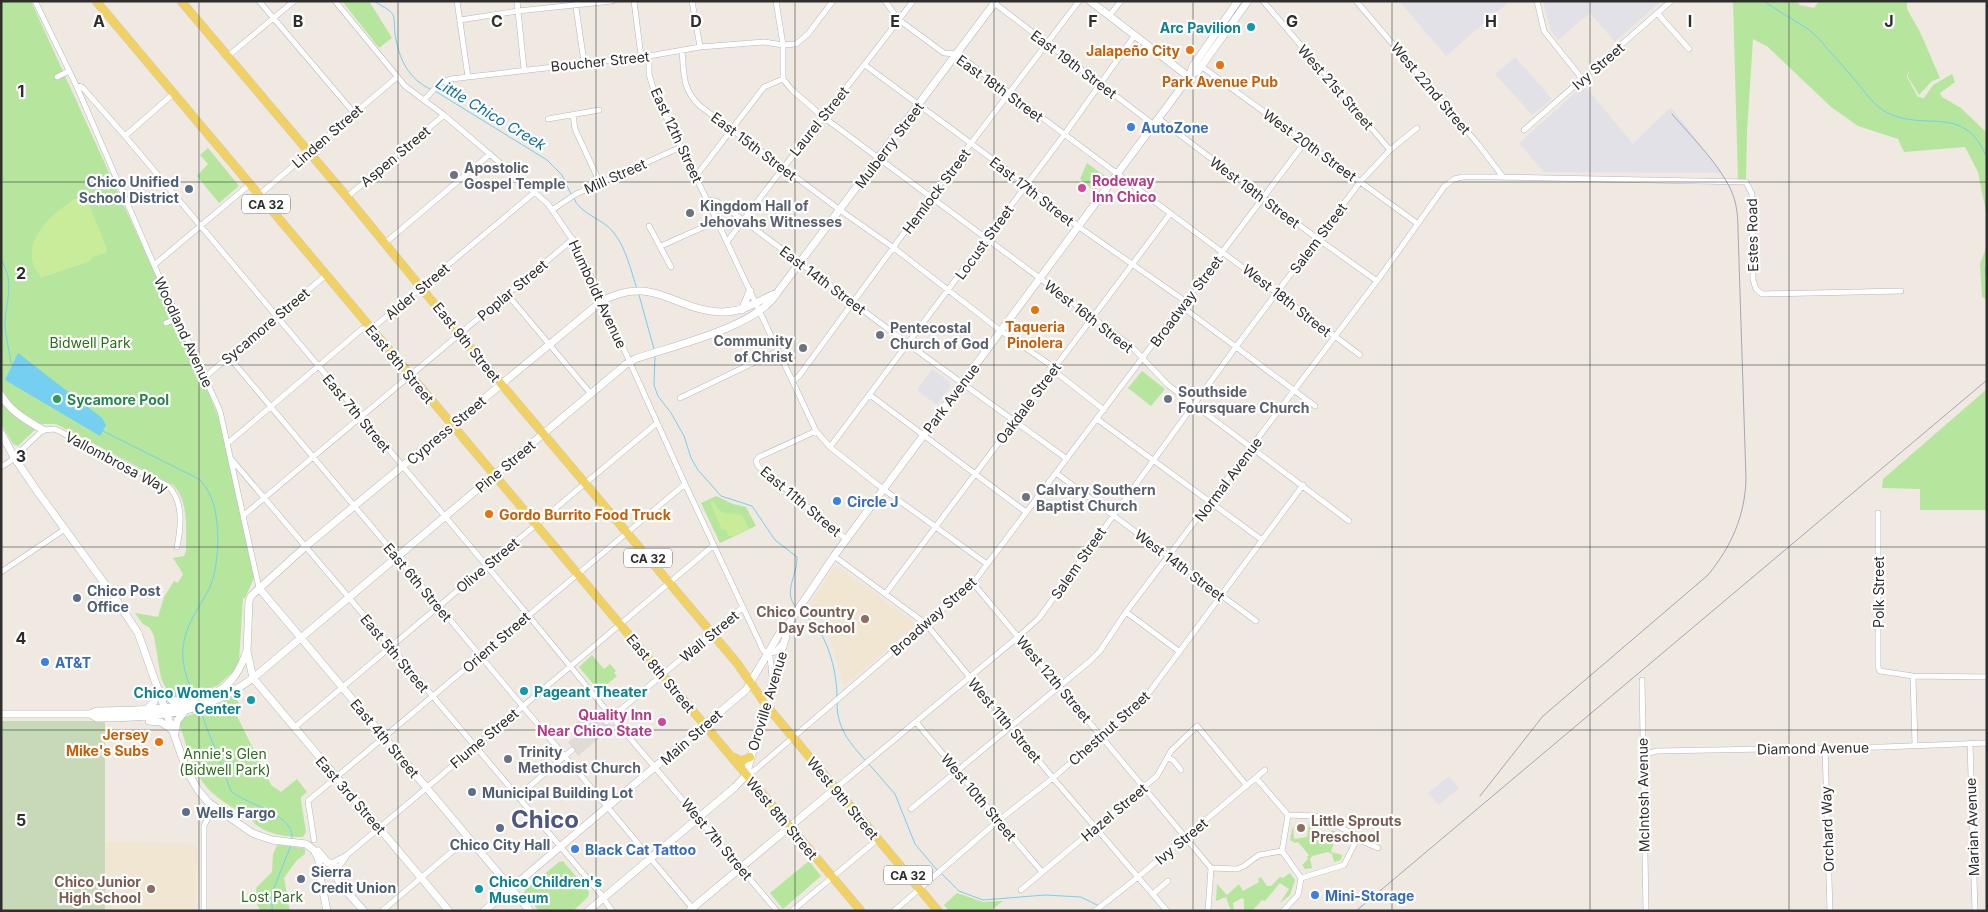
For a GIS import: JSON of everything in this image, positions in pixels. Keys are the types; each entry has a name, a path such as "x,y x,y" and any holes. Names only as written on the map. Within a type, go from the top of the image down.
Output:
{"main road":[{"name":"East 9th Street","path":"181,1 347,197 668,583 744,671 751,683"},
{"name":"East 8th Street","path":"97,2 258,196 705,725"},
{"name":"West 9th Street","path":"751,683 766,705 938,911"},
{"name":"West 8th Street","path":"705,725 861,911"},
{"path":"733,757 740,761 750,758"}],"street":[{"name":"Woodland Avenue","path":"35,1 76,85 220,411 259,588"},
{"path":"260,1 354,114"},
{"path":"228,56 294,1"},
{"name":"Humboldt Avenue","path":"335,1 397,77 535,192 552,210 573,239 684,484 763,650 770,656 772,686"},
{"path":"457,1 468,77"},
{"path":"517,1 524,69"},
{"path":"460,20 575,3 612,1"},
{"path":"634,1 641,56"},
{"path":"692,1 700,47"},
{"path":"696,176 764,87 783,80 783,45 776,1"},
{"path":"783,45 796,44 804,38 833,1"},
{"name":"East 18th Street","path":"885,1 899,20 944,53 957,54 1118,175"},
{"name":"Laurel Street","path":"727,242 822,116 865,65 913,1"},
{"name":"Hemlock Street","path":"793,380 799,376 932,196 1080,1"},
{"path":"1090,1 1189,76"},
{"path":"1109,16 1121,1"},
{"name":"Park Avenue","path":"787,626 846,539 1118,175 1189,76 1193,66 1238,1"},
{"name":"Park Avenue","path":"1189,76 1201,66 1248,1"},
{"name":"West 21st Street","path":"1262,1 1390,150"},
{"name":"West 22nd Street","path":"1356,1 1504,177"},
{"path":"1536,1 1544,32 1583,80"},
{"name":"Ivy Street","path":"1524,130 1671,1"},
{"name":"East 19th Street","path":"994,2 1100,84 1156,122"},
{"name":"Mulberry Street","path":"758,308 777,293 994,2"},
{"path":"575,3 584,62"},
{"path":"1658,14 1689,49"},
{"name":"Locust Street","path":"830,447 948,291 1135,35"},
{"name":"Boucher Street","path":"425,99 438,85 451,79 648,56 700,47 764,42 783,45"},
{"name":"East 15th Street","path":"682,50 686,86 690,96 782,168 894,248 1001,331 1049,364 1053,370 1104,410"},
{"name":"East 12th Street","path":"648,56 655,95 696,176 816,430 830,447 883,489"},
{"name":"East 17th Street","path":"865,65 1026,184 1079,227 1185,301"},
{"name":"West 20th Street","path":"1201,66 1418,224"},
{"path":"57,77 69,70"},
{"name":"Linden Street","path":"258,196 397,77"},
{"name":"West 16th Street","path":"783,80 822,116 932,196 1131,346 1168,385 1349,521"},
{"name":"East 7th Street","path":"76,85 82,87 125,136 656,767"},
{"path":"125,136 173,94"},
{"path":"548,118 599,110"},
{"path":"573,114 575,129 600,183"},
{"name":"Aspen Street","path":"347,197 444,115"},
{"name":"West 19th Street","path":"1156,122 1377,281"},
{"name":"Salem Street","path":"692,910 861,766 1018,637 1045,610 1235,348 1360,182 1390,150 1417,128"},
{"name":"Broadway Street","path":"588,911 746,775 756,770 846,694 973,583 1305,142"},
{"name":"Mill Street","path":"552,210 576,194 681,147"},
{"path":"385,243 490,154"},
{"name":"West 18th Street","path":"1118,175 1278,292 1360,355"},
{"name":"Normal Avenue","path":"911,809 1100,651 1126,612 1377,281 1444,187 1454,179 1463,177 1569,178"},
{"name":"Estes Road","path":"1569,178 1746,182 1752,194 1753,280 1756,289 1762,294 1900,291"},
{"path":"154,265 249,185"},
{"name":"Alder Street","path":"228,443 362,329 375,326 535,192"},
{"name":"East 14th Street","path":"707,200 716,201 743,220 962,383"},
{"name":"Oakdale Street","path":"886,593 1170,214"},
{"path":"661,246 717,221"},
{"path":"649,226 671,267"},
{"name":"Poplar Street","path":"244,515 573,239"},
{"name":"Sycamore Street","path":"205,377 326,275"},
{"name":"Cypress Street","path":"259,588 306,546 602,301 620,292 645,290 713,311 758,308"},
{"path":"742,310 750,291"},
{"path":"507,294 591,394"},
{"path":"1181,306 1315,406"},
{"name":"Pine Street","path":"223,692 253,678 630,362 725,329 758,308"},
{"path":"166,323 178,318"},
{"path":"680,398 778,351"},
{"name":"East 6th Street","path":"229,357 353,507 651,858 692,910"},
{"path":"962,383 1066,459"},
{"path":"870,395 1026,512"},
{"path":"1,396 17,415 43,430 1,467"},
{"path":"1098,419 1262,540"},
{"name":"Olive Street","path":"294,728 657,423"},
{"name":"Vallombrosa Way","path":"43,430 55,429 168,486 175,493 179,508 180,532 177,547"},
{"name":"East 11th Street","path":"816,430 759,457 756,461 758,466 846,539"},
{"path":"1,432 14,457 138,633 191,780 198,790 213,806 252,833 264,838 312,844 326,864 336,873 340,884 364,911"},
{"name":"East 5th Street","path":"231,459 612,911"},
{"name":"West 14th Street","path":"1056,474 1256,621"},
{"name":"Orient Street","path":"314,840 308,801 684,484"},
{"name":"Chestnut Street","path":"894,911 998,820 1053,778 1145,698 1303,485"},
{"path":"883,489 987,564"},
{"name":"Polk Street","path":"1878,513 1878,667 1880,671 1913,676"},
{"path":"1,572 65,529"},
{"name":"Flume Street","path":"336,873 347,855 379,827 714,545"},
{"name":"West 11th Street","path":"834,556 926,624 1053,778 1167,911"},
{"name":"West 12th Street","path":"973,583 1211,868"},
{"path":"253,678 247,650 249,601 259,588"},
{"name":"East 4th Street","path":"259,588 530,911"},
{"name":"Wall Street","path":"606,722 743,608"},
{"path":"1126,612 1180,652"},
{"name":"Main Street","path":"484,911 746,690 781,631 787,626"},
{"name":"Oroville Avenue","path":"746,775 786,636 787,626"},
{"path":"767,654 773,654 786,636"},
{"path":"90,714 98,718 132,718 166,712 223,692 234,678 247,650"},
{"path":"1915,745 1913,676 1987,677"},
{"name":"East 3rd Street","path":"253,678 449,911"},
{"name":"McIntosh Avenue","path":"1642,680 1646,911"},
{"path":"158,688 172,701 191,704"},
{"path":"146,710 154,702 158,688"},
{"path":"174,734 176,722 199,696 223,692"},
{"path":"1,714 90,714 97,711 146,710 184,712"},
{"path":"132,718 140,721 161,722 174,734"},
{"name":"West 10th Street","path":"916,722 1042,872"},
{"name":"Hazel Street","path":"1021,890 1161,772 1176,744 1197,726 1247,786"},
{"name":"Marian Avenue","path":"1970,743 1975,911"},
{"name":"Diamond Avenue","path":"1643,760 1649,753 1657,751 1987,743"},
{"name":"Orchard Way","path":"1825,748 1830,911"},
{"path":"517,797 572,750"},
{"path":"1167,758 1173,760 1181,770"},
{"name":"West 7th Street","path":"656,767 777,911"},
{"name":"Ivy Street","path":"1095,911 1265,770"},
{"path":"1256,778 1288,815 1307,815 1326,820 1354,834 1357,839 1378,848"},
{"path":"204,911 204,834 205,824 213,806"},
{"path":"1283,911 1298,895 1301,878 1282,851 1288,815"},
{"path":"382,911 468,838"},
{"path":"792,911 878,839"},
{"path":"1301,878 1344,865 1357,839"},
{"path":"1208,911 1211,868 1237,869 1258,855 1282,851"},
{"name":"Flume Street","path":"326,864 347,855"},
{"path":"326,864 319,871 327,911"},
{"path":"321,876 329,879 336,873"},
{"path":"1153,894 1168,882"}],"shaded area":[{"path":"1399,1 1510,1 1446,56"},
{"path":"1543,1 1661,1 1615,42 1590,13 1558,40 1551,31"},
{"path":"1515,57 1552,99 1532,115 1495,74"},
{"path":"1584,85 1633,144 1671,107 1722,173 1544,172 1519,143"},
{"path":"932,369 950,382 950,387 937,405 917,390"},
{"name":"Chico Country Day School","path":"837,566 917,625 844,685 826,627 815,613 807,608 833,568"},
{"path":"601,712 603,713 605,723 615,725 578,756 568,742 579,733 575,727 576,723 587,714 592,720"},
{"path":"1449,776 1459,788 1439,805 1428,793"},
{"name":"Chico Junior High School","path":"106,842 189,843 197,847 197,866 195,868 196,911 105,911"}],"green space":[{"name":"Bidwell Park","path":"1,1 31,1 202,377 220,421 254,578 245,598 243,598 239,661 234,671 217,686 183,697 176,698 169,694 161,678 154,636 150,628 143,624 135,613 158,617 164,597 174,581 178,583 183,574 173,558 184,556 186,551 186,516 178,491 173,485 56,424 41,424 18,446 13,444 1,424"},
{"path":"342,1 369,1 392,38 379,48"},
{"path":"1733,1 1795,1 1800,5 1814,8 1819,1 1907,1 1907,9 1920,32 1940,78 1932,81 1919,95 1908,77 1909,69 1907,77 1918,97 1924,98 1933,85 1952,74 1955,82 1940,93 1942,97 1961,108 1987,133 1987,217 1978,172 1965,147 1904,152 1898,139 1858,126 1831,107 1768,47 1753,39 1746,180 1738,180"},
{"path":"208,148 239,186 219,203 197,176 208,164 200,155"},
{"path":"1087,163 1106,177 1095,191 1080,179"},
{"path":"74,199 87,199 107,249 106,253 92,257 91,261 41,278 33,264 33,244 37,235 50,218"},
{"path":"1987,245 1987,300 1982,297 1980,264"},
{"path":"1142,371 1165,389 1151,406 1128,388"},
{"path":"1987,389 1987,510 1920,510 1920,489 1882,488 1883,479"},
{"path":"716,496 733,504 746,507 756,526 720,543 701,503"},
{"path":"713,501 722,512 742,515 749,529 729,536 725,529 722,530 710,503"},
{"path":"592,655 604,669 610,664 616,671 614,673 617,676 599,691 579,667"},
{"name":"Annie's Glen (Bidwell Park)","path":"236,694 239,705 237,716 271,785 281,792 297,779 307,792 301,797 306,832 303,837 282,835 262,829 210,791 194,766 188,753 180,721 185,717 221,703"},
{"path":"1,721 105,721 105,911 1,911"},
{"path":"1309,822 1315,823 1311,833 1328,840 1332,830 1341,834 1341,836 1336,835 1331,852 1342,855 1341,860 1334,862 1332,854 1328,852 1312,856 1310,859 1312,868 1305,869 1302,865 1309,855 1298,842 1295,843 1290,840 1293,825 1294,839 1307,837"},
{"name":"Lost Park","path":"277,845 303,848 305,849 305,854 297,860 284,878 290,911 260,911 257,904 256,888 272,872 273,854"},
{"path":"563,861 589,892 588,897 573,911 539,911 524,893 525,890 559,862"},
{"path":"809,861 821,876 783,909 770,893"},
{"path":"1290,873 1295,880 1290,895 1280,903 1289,889 1280,883 1265,901 1262,900 1252,911 1244,911 1244,900 1242,898 1233,903 1234,911 1231,911 1226,897 1216,901 1217,884 1227,895 1239,884 1243,891 1259,882 1258,879 1261,877 1267,886 1271,886 1280,877 1283,878"},
{"path":"957,893 983,902 1003,901 990,911 949,911 944,905"}],"water":[{"name":"Sycamore Pool","path":"18,353 102,418 106,425 100,436 5,380"}],"waterway":[{"name":"Little Chico Creek","path":"374,1 393,15 399,52 406,67 417,80 432,90"},
{"path":"1763,1 1808,29 1818,38 1879,108 1899,117 1955,124 1967,130 1978,141 1987,158"},
{"name":"Little Chico Creek","path":"435,91 547,160 562,175 571,194"},
{"name":"Little Chico Creek","path":"573,197 581,208 614,233 628,260 637,289"},
{"path":"1,260 9,285 5,326 13,366"},
{"path":"1987,266 1985,268 1987,283"},
{"name":"Little Chico Creek","path":"639,295 654,349"},
{"name":"Little Chico Creek","path":"655,355 654,385 658,396 671,413 684,436 691,458 698,470 721,496 752,506 775,540 797,557 790,590 792,602 796,607"},
{"path":"101,430 199,479 208,491 214,505 218,542 213,579 189,624 183,648 184,668 195,699"},
{"name":"Little Chico Creek","path":"801,612 814,624 824,639 835,672 837,697"},
{"name":"Little Chico Creek","path":"837,703 839,720 845,735 865,760"},
{"path":"200,710 231,791 278,816 291,829 292,838"},
{"name":"Little Chico Creek","path":"868,763 895,794 915,844 937,870"},
{"path":"272,911 272,893 291,845"},
{"name":"Little Chico Creek","path":"940,872 959,891 983,900 1045,895 1081,897 1099,906"}],"railway":[{"path":"1480,796 1543,716 1708,575 1724,553 1740,518 1746,479 1736,208 1733,195 1722,174 1672,114"},
{"path":"1356,911 1987,380"}],"place":[{"name":"Arc Pavilion","path":"1251,27"},
{"name":"Jalapeño City","path":"1190,50"},
{"name":"Park Avenue Pub","path":"1220,65"},
{"name":"AutoZone","path":"1131,127"},
{"name":"Apostolic Gospel Temple","path":"454,175"},
{"name":"Rodeway Inn Chico","path":"1082,188"},
{"name":"Chico Unified School District","path":"189,189"},
{"name":"Kingdom Hall of Jehovahs Witnesses","path":"690,213"},
{"name":"Taqueria Pinolera","path":"1035,310"},
{"name":"Pentecostal Church of God","path":"880,335"},
{"name":"Community of Christ","path":"803,348"},
{"name":"Sycamore Pool","path":"57,399"},
{"name":"Southside Foursquare Church","path":"1168,399"},
{"name":"Calvary Southern Baptist Church","path":"1026,497"},
{"name":"Circle J","path":"837,501"},
{"name":"Gordo Burrito Food Truck","path":"489,514"},
{"name":"Chico Post Office","path":"77,598"},
{"name":"Chico Country Day School","path":"865,619"},
{"name":"AT&T","path":"45,662"},
{"name":"Pageant Theater","path":"524,691"},
{"name":"Chico Women's Center","path":"251,700"},
{"name":"Quality Inn Near Chico State","path":"662,722"},
{"name":"Jersey Mike's Subs","path":"159,742"},
{"name":"Trinity Methodist Church","path":"508,759"},
{"name":"Municipal Building Lot","path":"472,792"},
{"name":"Wells Fargo","path":"186,812"},
{"name":"Chico City Hall","path":"500,828"},
{"name":"Little Sprouts Preschool","path":"1301,828"},
{"name":"Black Cat Tattoo","path":"575,849"},
{"name":"Sierra Credit Union","path":"301,879"},
{"name":"Chico Junior High School","path":"151,889"},
{"name":"Chico Children's Museum","path":"479,889"},
{"name":"Mini-Storage","path":"1315,895"}],"district":[{"name":"Chico","path":"545,819"}]}
